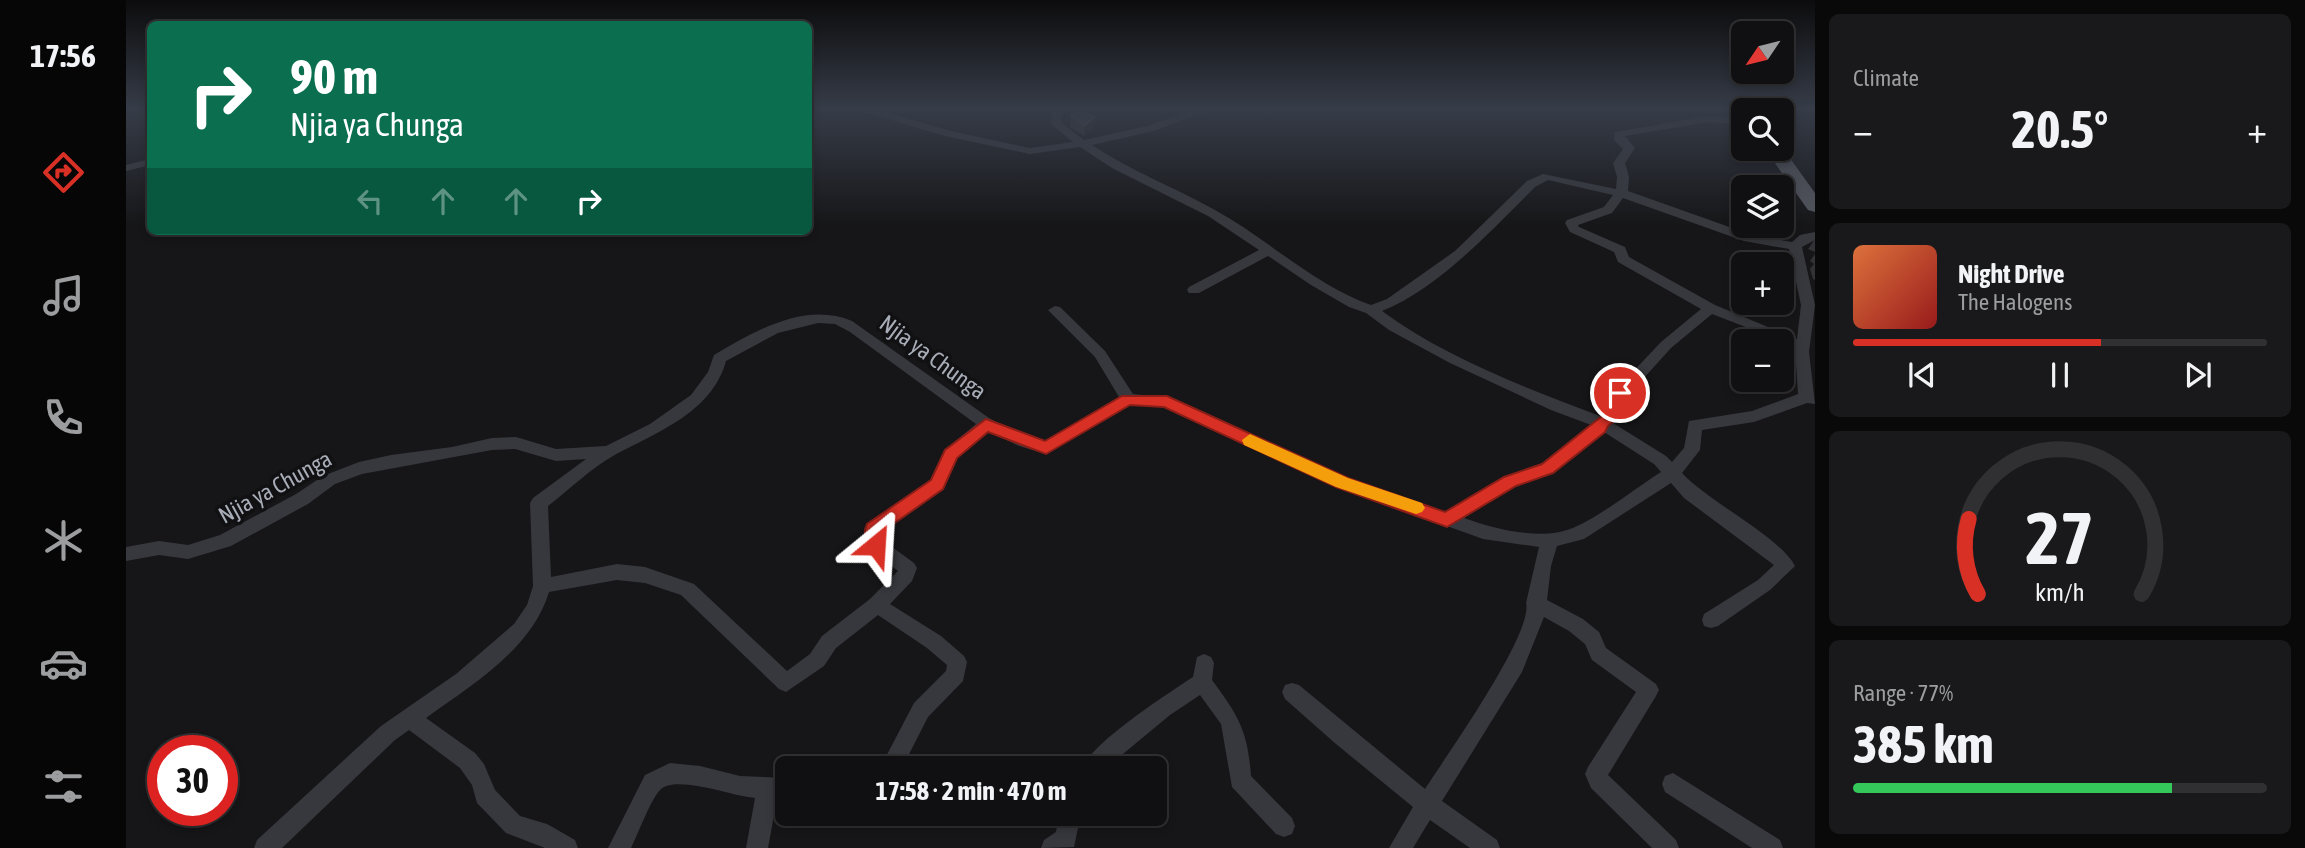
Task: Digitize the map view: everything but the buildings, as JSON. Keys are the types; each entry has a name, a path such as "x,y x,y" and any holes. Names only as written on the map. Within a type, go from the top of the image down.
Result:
{"main road":[{"path":"1794,157 1815,188"},
{"path":"1783,161 1815,206"}],"street":[{"path":"1014,148 1030,151 1060,148"},
{"path":"1090,148 1133,175 1212,213 1268,251 1344,298 1371,310 1394,327 1455,360 1556,406 1601,423 1660,460 1690,493 1774,554 1786,566 1764,585 1711,620"},
{"path":"1629,148 1619,163 1623,177 1620,194 1608,210 1571,223 1574,229 1620,250 1623,259 1710,308 1803,347"},
{"path":"126,168 147,163"},
{"path":"1371,310 1392,302 1460,254 1538,178 1547,176 1620,194 1749,238 1795,247"},
{"path":"1795,247 1805,238 1815,236"},
{"path":"1055,310 1100,354 1128,400 1167,402 1342,482 1483,532 1523,540 1550,540 1578,534 1671,474 1692,450 1695,425 1754,416 1811,398 1803,347 1808,305 1795,247"},
{"path":"1194,290 1268,251"},
{"path":"1447,520 1510,481 1548,468 1600,428 1601,423 1615,415 1615,400 1666,345 1710,308"},
{"name":"Njia ya Chunga","path":"126,554 159,548 188,552 225,541 302,499 329,480 380,463 452,453 492,444 516,443 556,455 608,452 656,429 696,399 715,373 719,358 763,332 807,321 835,319 869,337 986,424 1046,448 1128,400"},
{"path":"542,586 617,572 645,575 687,589 786,683 817,660 829,642 877,605 906,576 908,568 876,545 873,529 937,484 951,454 986,424"},
{"path":"265,848 388,733 463,680 521,630 536,608 542,586 539,503 586,465 608,452"},
{"path":"1399,848 1515,666 1536,612 1535,603 1542,566 1550,540"},
{"path":"1535,603 1576,625 1592,638 1599,654 1649,690 1596,774 1599,781 1658,845"},
{"path":"877,605 934,642 957,662 956,675 921,709 897,756"},
{"path":"1105,756 1203,672 1230,720 1240,780 1284,826"},
{"path":"1292,692 1427,804 1489,848"},
{"path":"409,719 467,761 485,784 485,794 514,825 538,832 567,848"},
{"path":"619,848 653,782 670,773 701,776 740,787 775,788"},
{"path":"1673,784 1772,848"},
{"path":"757,848 775,797"},
{"path":"1052,848 1066,839 1068,826"}],"slow traffic":[{"path":"1250,440 1342,482 1416,508"}],"route":[{"path":"876,545 873,529 937,484 951,454 986,424 1046,448 1128,400 1167,402 1342,482 1447,520 1510,481 1548,468 1600,428 1601,423 1615,415 1615,400 1620,393"}]}
